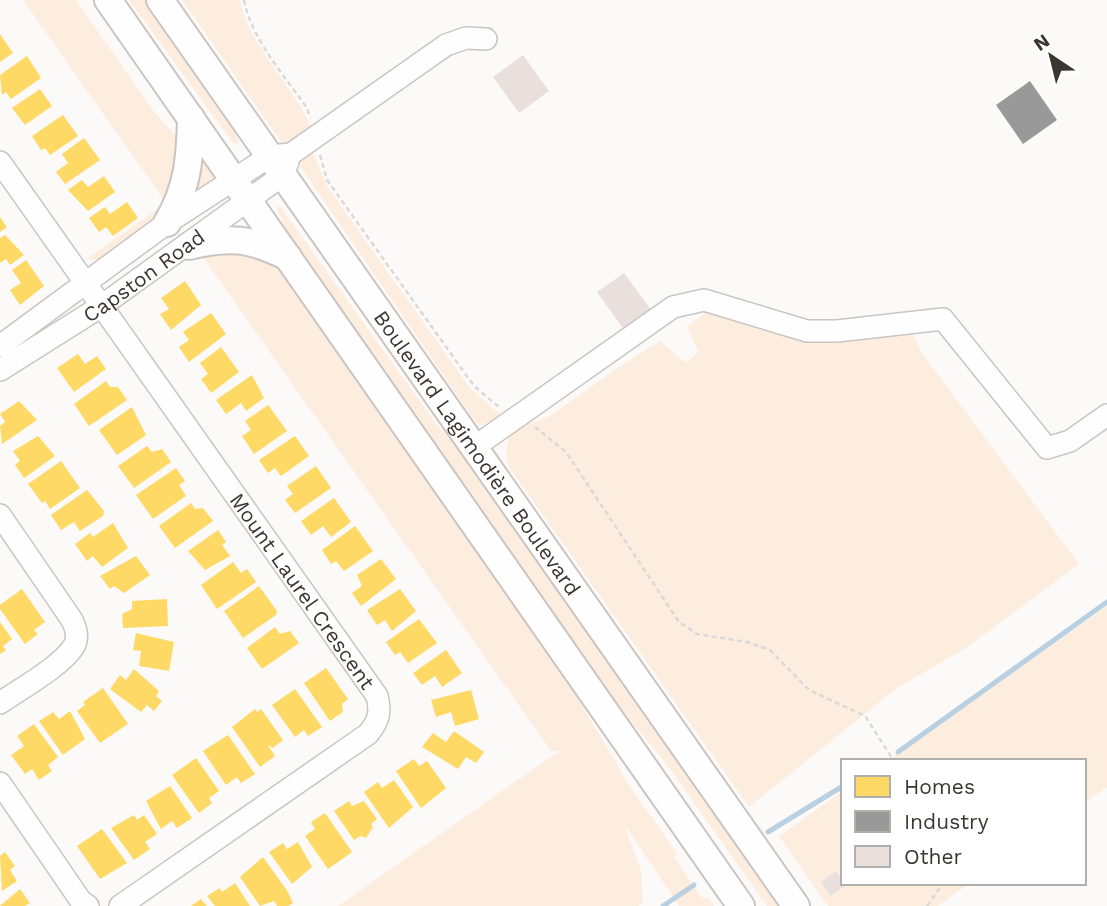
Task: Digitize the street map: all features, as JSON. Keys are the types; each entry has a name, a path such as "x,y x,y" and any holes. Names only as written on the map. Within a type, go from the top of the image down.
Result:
{"main road":[{"name":"Boulevard Lagimodière Boulevard","path":"108,0 741,906"},
{"name":"Boulevard Lagimodière Boulevard","path":"160,0 282,162 473,448 796,906"},
{"path":"167,223 185,188 190,168 191,118"},
{"path":"189,246 222,238 245,240 290,258"}],"street":[{"name":"Capston Road","path":"0,346 167,223 241,190 446,45 466,38 486,39"},
{"path":"0,163 100,307"},
{"name":"Capston Road","path":"0,370 100,307 189,246 241,190"},
{"path":"473,448 673,307 704,300 807,331 837,331 943,319 1047,448 1070,441 1107,415"},
{"name":"Mount Laurel Crescent","path":"100,307 377,696 380,707 378,722 368,734 120,906"},
{"path":"0,515 78,632 75,645 63,657 0,703"},
{"path":"0,783 81,901 88,906"}],"path":[{"path":"881,738 893,759"},
{"path":"927,906 937,896 942,885"}],"shaded area":[{"path":"23,0 76,0 155,113 176,136 181,150 170,201 152,223 99,260 85,260 166,203"},
{"path":"129,0 148,0 230,117 239,145 232,142"},
{"path":"182,0 240,0 253,35 294,96 311,128 284,146"},
{"path":"312,151 327,186 469,387 502,416 480,426 475,421 297,162"},
{"path":"202,157 219,178 189,197"},
{"path":"280,206 437,425 474,467 785,906 767,906 662,758 618,706 519,570 296,248 276,208"},
{"path":"237,247 274,263 569,684 631,788 677,853 674,857 703,899 708,897 714,906 679,906 624,824 641,870 643,902 638,906 338,906 559,751 551,751 202,256"},
{"path":"724,312 781,332 911,330 921,352 1079,564 966,648 897,688 749,807 509,467 506,453 508,440 516,428 548,417 660,341 686,363 698,352 687,326 704,314"},
{"path":"1107,606 1107,787 1086,802 1086,759 890,759"},
{"path":"841,792 841,885 967,885 938,906 828,906 779,836"}],"building: Homes":[{"path":"0,34 13,53 0,62"},
{"path":"27,56 41,78 11,99 6,92 2,95 0,75"},
{"path":"40,89 52,106 25,125 12,108"},
{"path":"63,115 78,136 50,155 45,148 41,150 32,136"},
{"path":"84,138 100,160 65,184 56,172 68,163 62,154"},
{"path":"104,176 115,192 88,211 68,190 82,180 88,187"},
{"path":"127,202 138,218 113,236 106,227 99,232 89,218 105,207 110,214"},
{"path":"0,217 7,227 0,232"},
{"path":"5,235 24,255 10,265 6,259 0,263 0,238"},
{"path":"26,260 44,286 20,305 10,290 21,283 12,270"},
{"path":"185,281 201,305 171,330 160,314 169,309 161,298"},
{"path":"211,313 226,334 189,362 179,347 189,340 183,332"},
{"path":"221,347 239,372 211,393 201,379 208,374 200,363"},
{"path":"78,354 85,364 97,356 106,369 74,392 57,368"},
{"path":"252,375 264,398 246,411 241,403 226,414 216,400"},
{"path":"106,381 110,387 118,387 127,400 89,426 74,404"},
{"path":"19,401 37,420 2,444 0,426 5,422 0,414"},
{"path":"268,405 287,431 254,454 242,436 251,430 245,421"},
{"path":"132,407 146,435 117,455 99,430"},
{"path":"38,436 55,456 24,478 15,465 20,461 13,451"},
{"path":"295,436 309,456 281,476 275,468 268,473 259,460"},
{"path":"147,446 152,452 162,449 171,462 134,488 118,466"},
{"path":"61,461 80,488 50,509 28,484"},
{"path":"316,466 331,488 295,513 285,500 293,494 287,486"},
{"path":"176,468 185,481 179,485 186,496 153,519 136,495"},
{"path":"87,490 104,511 103,516 80,531 74,522 61,530 51,515"},
{"path":"334,498 351,522 331,537 323,526 311,535 301,521"},
{"path":"191,503 195,509 203,508 213,521 175,548 159,526"},
{"path":"113,523 128,548 102,567 93,556 87,561 75,544 90,533 93,537"},
{"path":"355,526 373,551 344,571 336,561 331,564 322,550"},
{"path":"218,530 226,542 222,545 230,556 205,570 188,551"},
{"path":"136,556 150,575 124,593 114,586 110,589 100,576"},
{"path":"381,559 396,579 361,606 352,593 362,586 357,575"},
{"path":"233,562 241,573 247,569 256,582 217,609 201,585"},
{"path":"259,586 277,611 276,615 243,638 224,611"},
{"path":"22,589 45,622 34,630 38,634 25,644 0,609 0,605"},
{"path":"400,589 416,611 392,631 385,620 377,625 367,610"},
{"path":"167,599 168,626 123,628 122,614 132,609 132,601"},
{"path":"419,619 437,643 408,663 400,652 395,655 386,642"},
{"path":"0,622 12,639 3,646 6,650 0,654"},
{"path":"275,627 280,634 290,631 299,643 262,669 247,648"},
{"path":"136,633 174,642 169,671 139,666 141,651 133,650"},
{"path":"446,650 462,673 442,687 435,676 422,685 413,673"},
{"path":"326,668 348,699 342,704 343,712 330,721 304,683"},
{"path":"134,669 159,691 156,696 162,701 154,711 147,705 141,712 110,689 120,675 126,680"},
{"path":"103,688 128,724 100,743 77,711 85,705 83,702"},
{"path":"295,689 322,727 308,736 304,730 295,737 272,705"},
{"path":"471,690 479,719 455,726 451,712 436,717 431,700"},
{"path":"255,709 257,712 261,709 283,740 273,748 268,745 275,756 260,767 232,727"},
{"path":"70,711 85,739 63,755 39,721 53,712 59,719"},
{"path":"34,724 58,757 48,765 52,771 39,780 32,769 25,774 11,755 24,746 17,736"},
{"path":"454,731 484,752 476,763 466,757 458,769 422,747 433,733 446,742"},
{"path":"228,735 255,774 241,783 237,777 226,785 203,751"},
{"path":"196,758 219,791 209,798 212,803 199,813 172,775"},
{"path":"414,759 419,766 427,761 446,788 421,808 396,771"},
{"path":"394,780 413,807 389,828 364,792 378,782 382,788"},
{"path":"170,786 192,818 177,828 172,821 161,829 146,801"},
{"path":"349,801 352,806 364,801 377,819 371,824 373,827 366,838 361,836 354,840 334,811"},
{"path":"325,813 352,852 328,869 305,836 315,829 311,822"},
{"path":"134,815 137,820 144,815 157,834 145,842 150,849 134,860 111,828"},
{"path":"102,829 127,863 100,879 77,846"},
{"path":"298,842 312,867 292,884 269,852 283,843 287,849"},
{"path":"5,852 15,866 10,870 17,881 2,891 0,856"},
{"path":"263,857 288,892 293,903 288,906 277,906 274,901 260,906 240,877"},
{"path":"235,883 250,906 215,906 207,896 220,888 222,892"},
{"path":"20,889 30,903 25,906 0,906"},
{"path":"201,899 207,906 191,906"}],"building: Industry":[{"path":"1030,81 1057,120 1023,144 996,105"}],"building: Other":[{"path":"523,55 549,91 519,113 493,77"},
{"path":"624,273 652,311 625,331 597,292"},
{"path":"836,871 841,878 841,885 846,885 831,896 821,882"}],"waterway":[{"path":"898,752 1107,602"},
{"path":"768,832 841,787"},
{"path":"663,906 694,885"}]}
